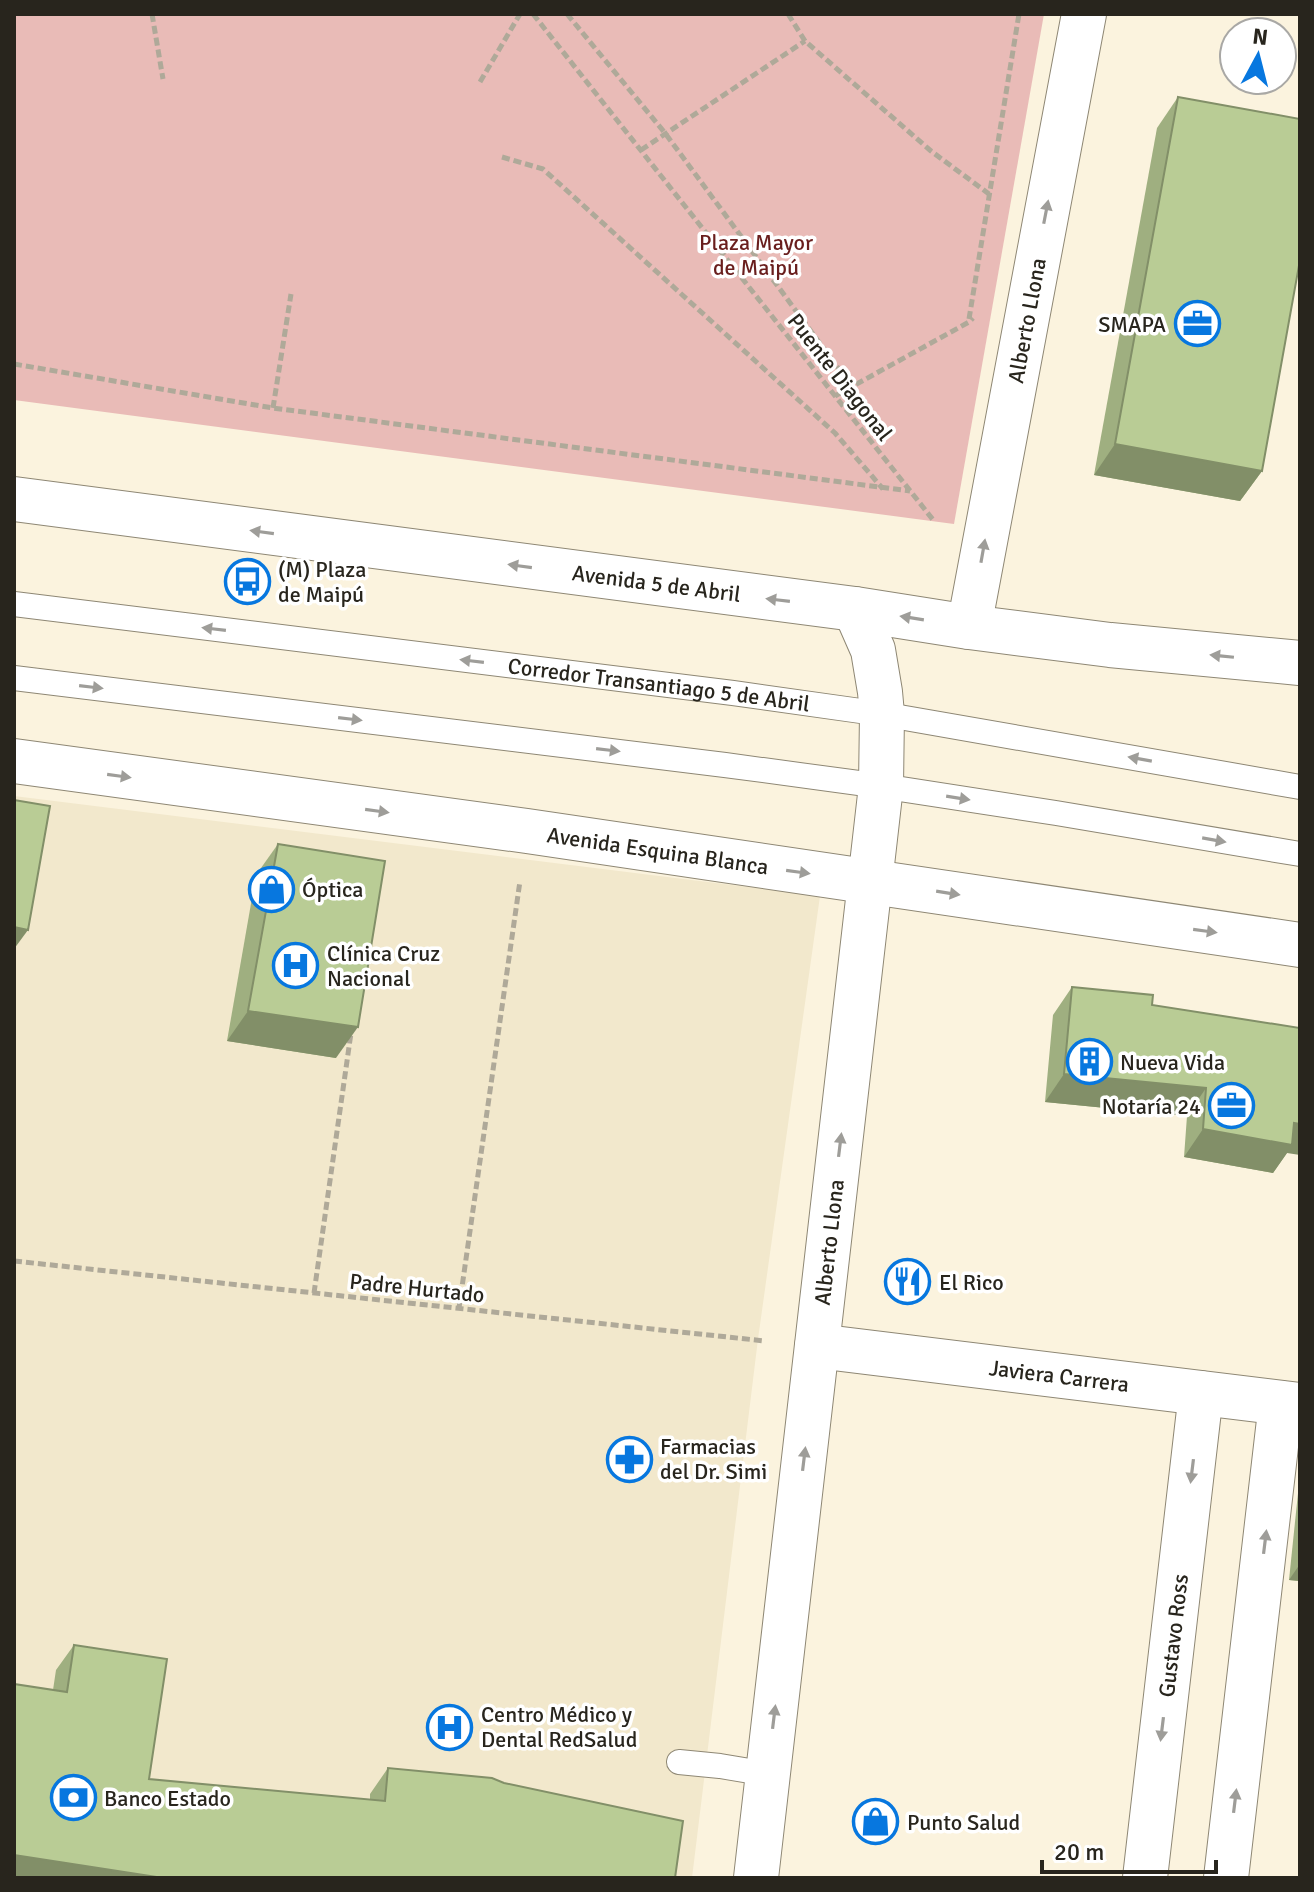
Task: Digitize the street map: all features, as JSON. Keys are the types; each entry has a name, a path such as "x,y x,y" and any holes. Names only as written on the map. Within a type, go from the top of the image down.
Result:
{"main road":[{"name":"Alberto Llona","path":"969,627 1084,14"},
{"name":"Avenida 5 de Abril","path":"14,499 1110,645 1300,663"},
{"name":"Alberto Llona","path":"756,1878 881,786 882,714 873,650 855,609"},
{"name":"Avenida Esquina Blanca","path":"14,761 527,831 1300,945"},
{"name":"Javiera Carrera","path":"817,1346 1290,1404"},
{"name":"Gustavo Ross","path":"1145,1878 1201,1393"},
{"path":"1226,1878 1290,1404"}],"lane":[{"name":"Corredor Transantiago 5 de Abril","path":"14,604 882,714 1300,787"},
{"path":"14,678 701,761 881,786 1300,854"},
{"path":"679,1762 768,1774"}],"path":[{"path":"152,14 163,79"},
{"path":"480,82 520,14"},
{"name":"Puente Diagonal","path":"533,14 934,521 937,507"},
{"path":"567,14 665,133 852,387"},
{"path":"788,14 805,41 931,151 989,195"},
{"path":"966,337 1019,14"},
{"path":"641,150 805,41"},
{"path":"502,157 543,169 835,433 883,489"},
{"path":"273,408 291,294"},
{"path":"835,396 969,322 977,313"},
{"path":"14,364 273,408 910,491"},
{"path":"459,1308 527,831"},
{"path":"314,1293 351,1029"},
{"name":"Padre Hurtado","path":"14,1261 817,1346"}],"shaded area":[{"path":"14,796 820,896 758,1339 692,1878 14,1878"}],"green space":[{"name":"Plaza Mayor de Maipú","path":"14,14 1044,14 954,524 14,400"}],"building":[{"name":"SMAPA","path":"1178,97 1300,119 1300,260 1262,471 1115,444"},
{"path":"14,800 50,806 28,930 14,927"},
{"name":"Clínica Cruz Nacional","path":"278,844 385,861 358,1027 248,1011"},
{"path":"1072,987 1153,995 1152,1005 1300,1028 1300,1124 1294,1123 1292,1145 1203,1129 1206,1088 1064,1074"},
{"path":"74,1645 167,1659 149,1779 385,1801 388,1768 492,1778 683,1821 675,1878 163,1878 14,1855 14,1684 67,1692"}],"place":[{"name":"SMAPA","path":"1197,324"},
{"name":"(M) Plaza de Maipú","path":"247,582"},
{"name":"Óptica","path":"271,889"},
{"name":"Clínica Cruz Nacional","path":"296,966"},
{"name":"Nueva Vida","path":"1089,1062"},
{"name":"Notaría 24","path":"1232,1106"},
{"name":"El Rico","path":"908,1282"},
{"name":"Farmacias del Dr. Simi","path":"629,1459"},
{"name":"Centro Médico y Dental RedSalud","path":"450,1727"},
{"name":"Banco Estado","path":"73,1798"},
{"name":"Punto Salud","path":"876,1822"}]}
